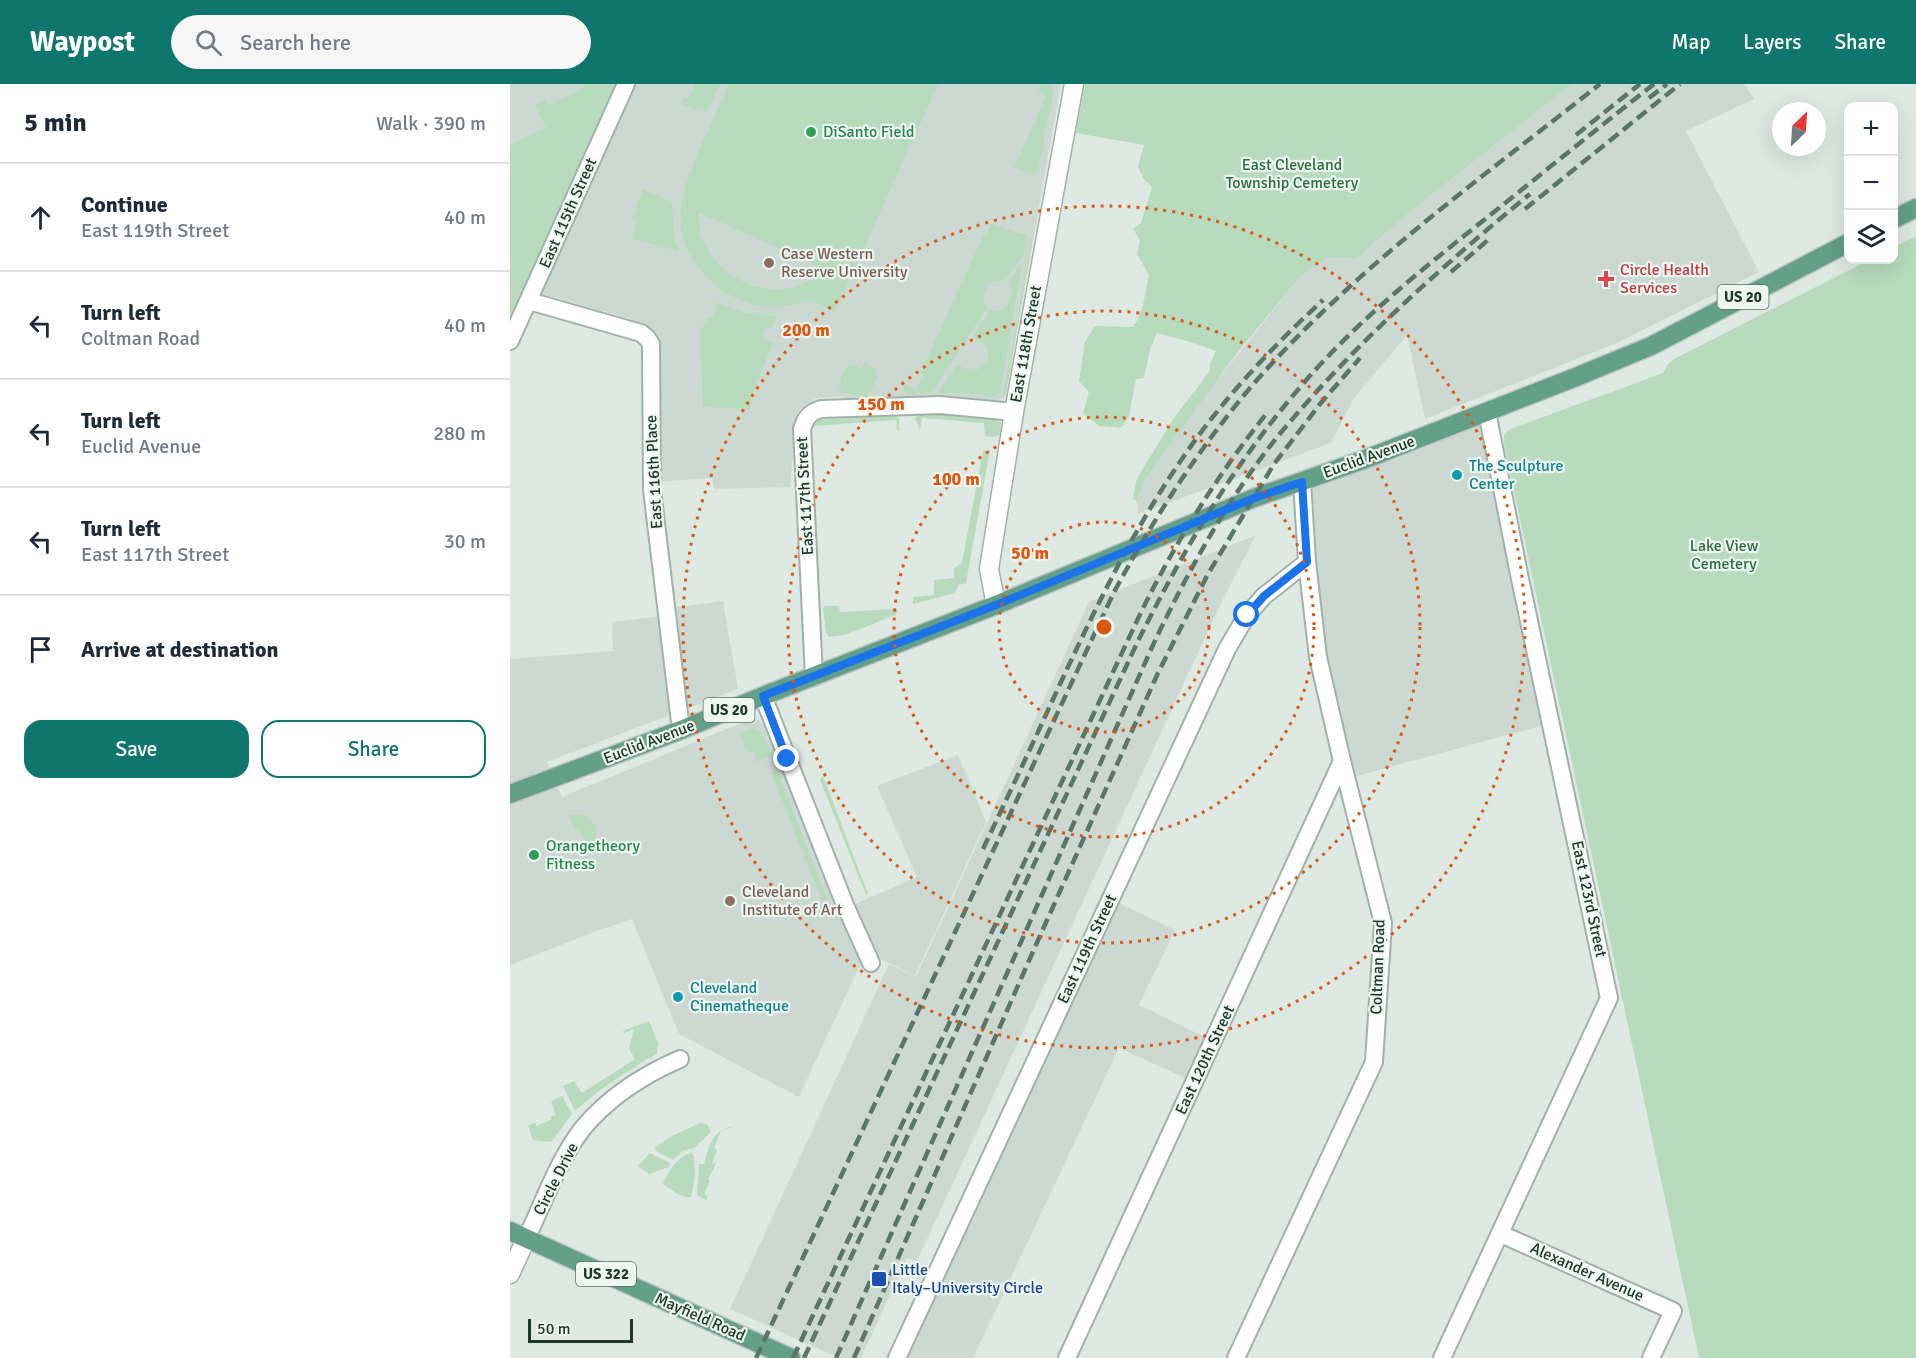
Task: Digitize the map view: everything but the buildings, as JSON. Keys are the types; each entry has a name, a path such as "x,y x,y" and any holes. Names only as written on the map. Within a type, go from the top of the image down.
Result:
{"main road":[{"path":"1898,217 1916,208"},
{"name":"Euclid Avenue","path":"510,794 681,730 996,605 1247,501 1487,412 1651,346 1844,245"},
{"name":"Mayfield Road","path":"518,1235 791,1358"}],"street":[{"name":"East 115th Street","path":"510,341 626,84"},
{"name":"East 118th Street","path":"996,605 989,569 1014,412 1074,84"},
{"name":"East 116th Place","path":"529,301 641,333 651,344 652,490 681,730"},
{"name":"East 117th Street","path":"814,677 802,429 805,419 812,412 821,409 940,405 1014,412"},
{"name":"East 123rd Street","path":"1442,1358 1610,998 1519,574 1487,412"},
{"name":"Coltman Road","path":"1236,1358 1374,1062 1383,923 1318,657 1307,562 1302,482"},
{"name":"East 119th Street","path":"897,1358 1227,649 1247,615 1264,596 1307,562"},
{"path":"763,696 845,905 872,963"},
{"name":"East 120th Street","path":"1067,1358 1342,761"},
{"name":"Circle Drive","path":"510,1274 518,1235 583,1129 617,1096 652,1072 680,1059"},
{"name":"Alexander Avenue","path":"1501,1234 1673,1311 1651,1358"}],"shaded area":[{"name":"Case Western Reserve University","path":"510,84 1061,84 1005,397 995,401 961,397 859,400 838,397 817,398 799,410 796,416 790,487 714,489 712,478 659,482 646,330 630,319 525,289 510,321"},
{"path":"1572,84 1744,84 1754,99 1686,131 1759,272 1617,343 1425,419 1407,335 1354,398 1331,443 1138,514 1137,502 1143,480 1183,423 1300,277 1325,258 1357,258 1411,211"},
{"path":"1487,412 1551,723 1346,779 1318,657 1302,482"},
{"path":"1256,535 1220,605 917,1261 907,1258 861,1358 839,1358 730,1309 889,964 916,977 1089,602"},
{"name":"Cleveland Institute of Art","path":"723,601 738,689 547,762 562,797 751,719 756,719 764,725 839,911 917,877 877,786 958,755 986,822 915,976 879,958 859,967 799,1097 679,1034 632,919 510,965 510,659 613,651 612,622 674,615 673,608"},
{"path":"1110,899 1175,930 1139,1005 1213,1041 1194,1082 1119,1048 973,1358 897,1358"}],"green space":[{"path":"583,84 617,84 510,321 510,145 546,128 535,104 545,100 549,105 584,88"},
{"path":"695,84 720,84 707,112 681,104 684,97 688,99"},
{"name":"DiSanto Field","path":"729,84 938,84 835,312 810,301 777,307 744,302 712,282 691,256 684,240 681,224 684,192 688,176","holes":["699,213 825,269 811,280 788,288 769,289 751,285 734,276 719,264 708,250 701,232"]},
{"path":"1040,84 1052,84 1053,93 1037,175 1014,167 1046,97 1039,93"},
{"name":"East Cleveland Township Cemetery","path":"1085,84 1572,84 1411,211 1357,258 1325,258 1300,277 1237,353 1144,480 1137,502 1133,498 1137,478 1174,418 1210,371 1210,364 1216,351 1157,333 1150,349 1144,378 1136,379 1129,416 1121,428 1099,426 1083,413 1089,392 1079,381 1085,342 1095,326 1133,327 1142,309 1149,275 1137,254 1140,240 1133,229 1141,223 1152,187 1144,179 1138,167 1144,145 1076,133"},
{"path":"643,189 672,202 674,238 679,251 632,239 637,221 632,220"},
{"path":"992,223 1027,235 1023,257 1005,280 993,281 987,286 983,297 987,308 934,389 928,393 907,395 903,388 904,382 917,389 924,374 921,372 984,234"},
{"path":"1032,236 1006,393 1002,400"},
{"name":"Lake View Cemetery","path":"1916,236 1916,1358 1699,1358 1504,444 1504,435 1510,429 1663,373 1674,359 1861,264 1898,264 1898,245"},
{"path":"1022,263 1000,393 992,397 971,393 938,393 957,364 976,370 986,361 988,355 986,348 982,341 973,337 990,310 1001,311 1008,305 1013,291 1008,283"},
{"path":"713,301 743,312 777,317 772,328 767,328 763,338 773,343 751,398 750,409 703,407 701,330 715,311 716,306"},
{"path":"864,363 879,371 869,396 839,392 845,370 851,364 862,369"},
{"path":"920,414 987,417 1001,422 999,435 985,436 984,423 922,418 920,430 915,418"},
{"path":"895,415 899,418 899,431 896,420 814,426 819,420"},
{"path":"990,450 966,583 959,585 955,593 913,604 913,597 934,595 934,580 954,578 954,568 962,563 983,451"},
{"path":"839,606 840,612 897,609 898,611 895,615 845,635 829,637 826,632 823,608"},
{"path":"754,728 763,735 771,755 757,762 754,752 747,752 740,733"},
{"path":"777,770 827,898 822,901 771,772"},
{"path":"823,776 868,894 866,895 820,780"},
{"path":"580,814 590,819 595,827 595,836 590,846 568,817"},
{"path":"649,1021 658,1043 657,1053 591,1097 575,1111 563,1086 574,1081 582,1093 635,1059 629,1049 634,1029 624,1033 623,1031"},
{"path":"562,1096 572,1114 552,1141 533,1140 528,1125 535,1123 536,1126 551,1120 550,1117 556,1115 551,1101"},
{"path":"702,1122 707,1124 711,1132 694,1148 682,1151 673,1160 656,1151 655,1148 668,1138"},
{"path":"736,1126 721,1131 714,1148 717,1150 712,1163 716,1164 708,1179 710,1181 704,1194 708,1196 706,1200 697,1195 699,1164 704,1164 710,1144 717,1134 722,1130"},
{"path":"650,1153 670,1163 669,1167 649,1174 638,1166"},
{"path":"691,1153 694,1156 695,1176 691,1197 687,1197 663,1184 678,1161"}],"railway":[{"path":"756,1358 1114,592 1177,487 1212,436 1250,388 1330,305 1418,228 1600,84"},
{"path":"1576,135 1640,84"},
{"path":"804,1358 1138,641 1192,540 1232,476 1302,385 1366,319 1436,259 1654,84"},
{"path":"1649,98 1667,84"},
{"path":"1525,209 1680,84"},
{"path":"836,1358 1153,645 1211,534 1245,480 1283,430 1340,367 1432,278 1530,194"},
{"path":"1451,272 1488,240"},
{"path":"983,849 1102,596 1166,483 1199,435 1232,394 1285,336 1323,300"},
{"path":"854,1358 1158,673 1208,574 1274,464 1320,404 1360,358"},
{"path":"793,1358 1142,610 1199,508 1267,413"}],"place":[{"name":"DiSanto Field","path":"811,132"},
{"name":"Case Western Reserve University","path":"769,263"},
{"name":"Circle Health Services","path":"1606,279"},
{"name":"The Sculpture Center","path":"1457,475"},
{"name":"Orangetheory Fitness","path":"534,855"},
{"name":"Cleveland Institute of Art","path":"730,901"},
{"name":"Cleveland Cinematheque","path":"678,997"},
{"name":"Little Italy–University Circle","path":"879,1279"}],"route":[{"path":"787,759 763,696 996,605 1254,498 1302,482 1307,562 1264,596 1247,615"}]}
